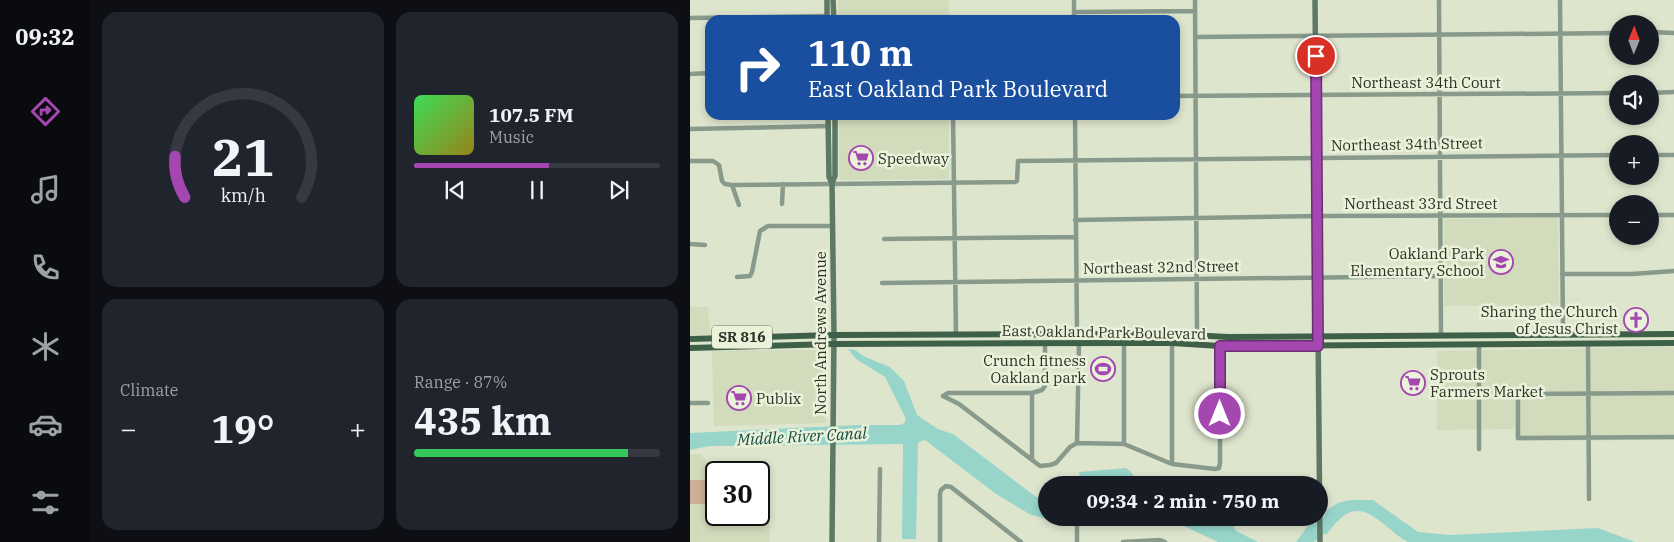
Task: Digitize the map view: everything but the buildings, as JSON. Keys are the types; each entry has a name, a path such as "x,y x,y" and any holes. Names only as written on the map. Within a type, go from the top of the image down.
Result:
{"main road":[{"path":"983,344 986,338 992,334"},
{"path":"1064,343 1073,339 1076,334"},
{"name":"East Oakland Park Boulevard","path":"834,335 1134,334 1220,337 1318,337 1674,334"},
{"path":"1124,343 1128,337 1134,334"},
{"path":"1518,344 1527,340 1557,340 1563,334"},
{"path":"1588,344 1592,339 1635,338 1642,334"},
{"name":"SR 816","path":"690,339 834,335"},
{"path":"941,344 952,340 956,335"},
{"path":"1181,343 1194,339 1197,335"},
{"path":"1455,345 1462,340 1463,335"},
{"path":"1479,345 1484,335"},
{"path":"690,347 715,344 718,338"},
{"name":"East Oakland Park Boulevard","path":"834,344 1181,343 1220,346 1318,346 1674,343"},
{"name":"SR 816","path":"690,347 834,344"}],"street":[{"path":"827,0 827,15"},
{"path":"833,0 834,15"},
{"path":"1074,0 1074,12 1195,11"},
{"path":"1195,0 1197,335"},
{"path":"1315,0 1320,476"},
{"path":"1438,0 1441,336"},
{"path":"1560,0 1563,334"},
{"path":"690,18 705,18"},
{"path":"1659,32 1674,33"},
{"path":"1195,37 1609,33"},
{"path":"690,74 705,73"},
{"path":"1659,93 1674,92"},
{"name":"Northeast 34th Court","path":"1180,96 1609,93"},
{"name":"North Andrews Avenue","path":"828,120 829,177 832,183"},
{"name":"North Andrews Avenue","path":"832,542 834,335 832,183 835,176 835,120"},
{"path":"953,120 956,335"},
{"path":"1075,120 1076,334"},
{"path":"690,129 828,126"},
{"path":"1659,155 1674,154"},
{"name":"Northeast 34th Street","path":"953,182 1015,182 1018,177 1018,161 1609,155"},
{"path":"690,161 713,161 719,165 722,181 732,186 953,182"},
{"path":"782,204 783,184"},
{"path":"732,186 739,205"},
{"name":"Northeast 33rd Street","path":"1076,220 1317,216 1609,215"},
{"path":"1659,215 1674,215"},
{"path":"736,277 750,276 760,231 763,228 768,226 832,226"},
{"path":"884,239 1076,237"},
{"path":"690,244 705,245"},
{"path":"1562,274 1632,274 1674,271"},
{"name":"Northeast 32nd Street","path":"882,283 1441,276"},
{"path":"1045,343 1045,386 1042,390 1032,393 948,393 943,396 960,404 1040,466 1056,463 1070,447 1077,443 1124,444 1172,464 1212,469 1219,468 1220,346"},
{"path":"1077,443 1079,343"},
{"path":"1124,343 1124,444"},
{"path":"1172,343 1172,464"},
{"path":"1588,344 1589,499"},
{"path":"1479,345 1479,449"},
{"path":"1032,393 1032,460"},
{"path":"1674,393 1518,394 1518,438 1674,437"},
{"path":"690,403 708,403"},
{"path":"879,542 880,469"},
{"path":"940,542 940,494 941,490 946,486 951,487 1021,542"},
{"path":"1320,526 1320,542"},
{"path":"1077,527 1077,542"},
{"path":"1123,542 1160,540 1165,542"}],"shaded area":[{"path":"838,0 949,0 949,15 838,15"},
{"path":"839,120 949,120 949,179 839,180"},
{"name":"Oakland Park Elementary School","path":"1558,218 1559,305 1444,306 1444,219"},
{"path":"690,307 708,307 710,335 690,335"},
{"path":"1674,347 1674,440 1515,441 1515,429 1437,430 1437,351"},
{"path":"827,350 826,423 714,426 712,351"},
{"path":"690,454 701,454 706,461 705,526 769,526 770,542 690,542"},
{"path":"690,480 705,480 705,504 690,504"}],"water":[{"name":"Middle River Canal","path":"848,349 855,350 865,357 890,367 904,381 917,415 938,429 953,434 1038,497 1038,517 1031,515 996,494 925,440 918,444 916,539 902,539 903,444 710,446 690,450 690,433 858,425 900,425 904,423 906,419 885,377 856,359"},
{"path":"1126,468 1134,476 1080,476 1079,472"},
{"path":"1350,500 1373,500 1418,532 1450,535 1598,528 1635,542 1408,542 1376,518 1358,511 1349,513 1340,519 1327,534 1324,534 1314,542 1296,542 1308,526 1328,526 1328,509 1338,503"},
{"path":"1184,526 1234,526 1238,532 1258,542 1218,542"}],"place":[{"name":"Speedway","path":"861,158"},
{"name":"Oakland Park Elementary School","path":"1501,262"},
{"name":"Sharing the Church of Jesus Christ","path":"1636,320"},
{"name":"Crunch fitness Oakland park","path":"1103,369"},
{"name":"Sprouts Farmers Market","path":"1413,383"},
{"name":"Publix","path":"739,398"}],"route":[{"path":"1220,414 1220,346 1318,346 1316,56"}]}
